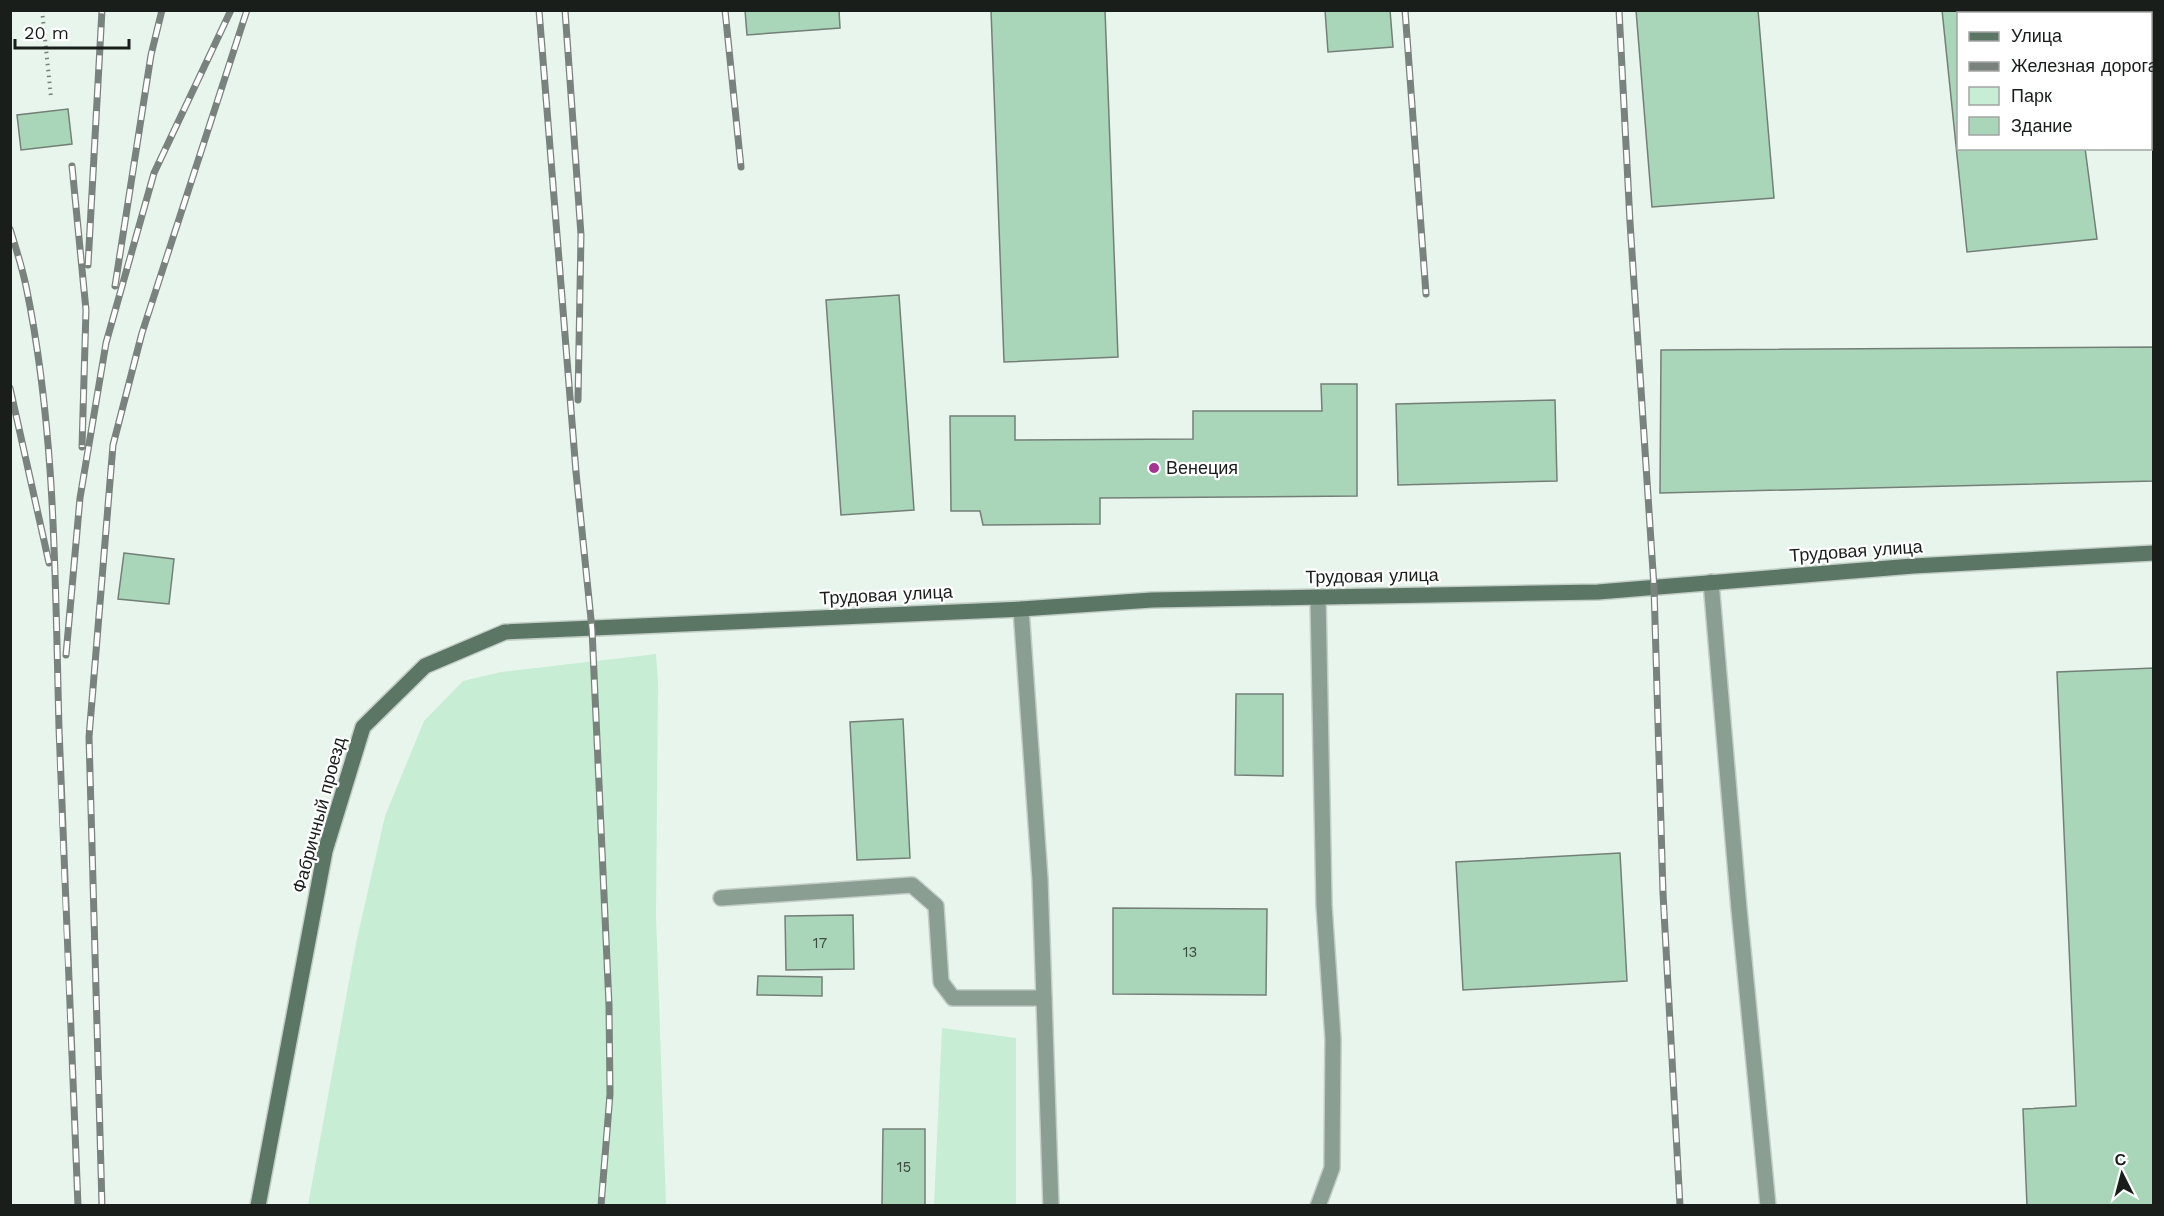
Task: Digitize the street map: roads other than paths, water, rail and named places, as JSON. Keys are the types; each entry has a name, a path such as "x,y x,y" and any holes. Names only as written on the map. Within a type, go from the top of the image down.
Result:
{"main road":[{"name":"Трудовая улица","path":"592,629 1021,609 1152,600 1598,592 1913,566 2154,553"},
{"name":"Фабричный проезд","path":"258,1206 326,851 363,727 426,666 495,636 505,632 592,629"}],"street":[{"path":"1711,582 1739,909 1768,1206"},
{"path":"1318,597 1324,905 1334,1040 1332,1168 1318,1206"},
{"path":"1021,609 1040,879 1051,1206"},
{"path":"721,898 912,885 936,906 941,982 953,998 1044,998"}],"railway":[{"path":"88,265 102,10"},
{"path":"115,286 151,55 162,10"},
{"path":"66,655 80,498 106,343 154,173 231,10"},
{"path":"102,1206 89,737 113,445 142,333 247,10"},
{"path":"539,10 576,472 592,629 609,1005 610,1094 601,1206"},
{"path":"565,10 581,235 578,400"},
{"path":"725,10 741,167"},
{"path":"1405,10 1426,294"},
{"path":"1619,10 1630,222 1654,587 1663,893 1680,1206"},
{"path":"72,166 86,310 82,447"},
{"path":"10,229 24,279 36,341 49,451 78,1206"},
{"path":"10,388 49,563"}],"place":[{"name":"Венеция","path":"1154,468"}]}
